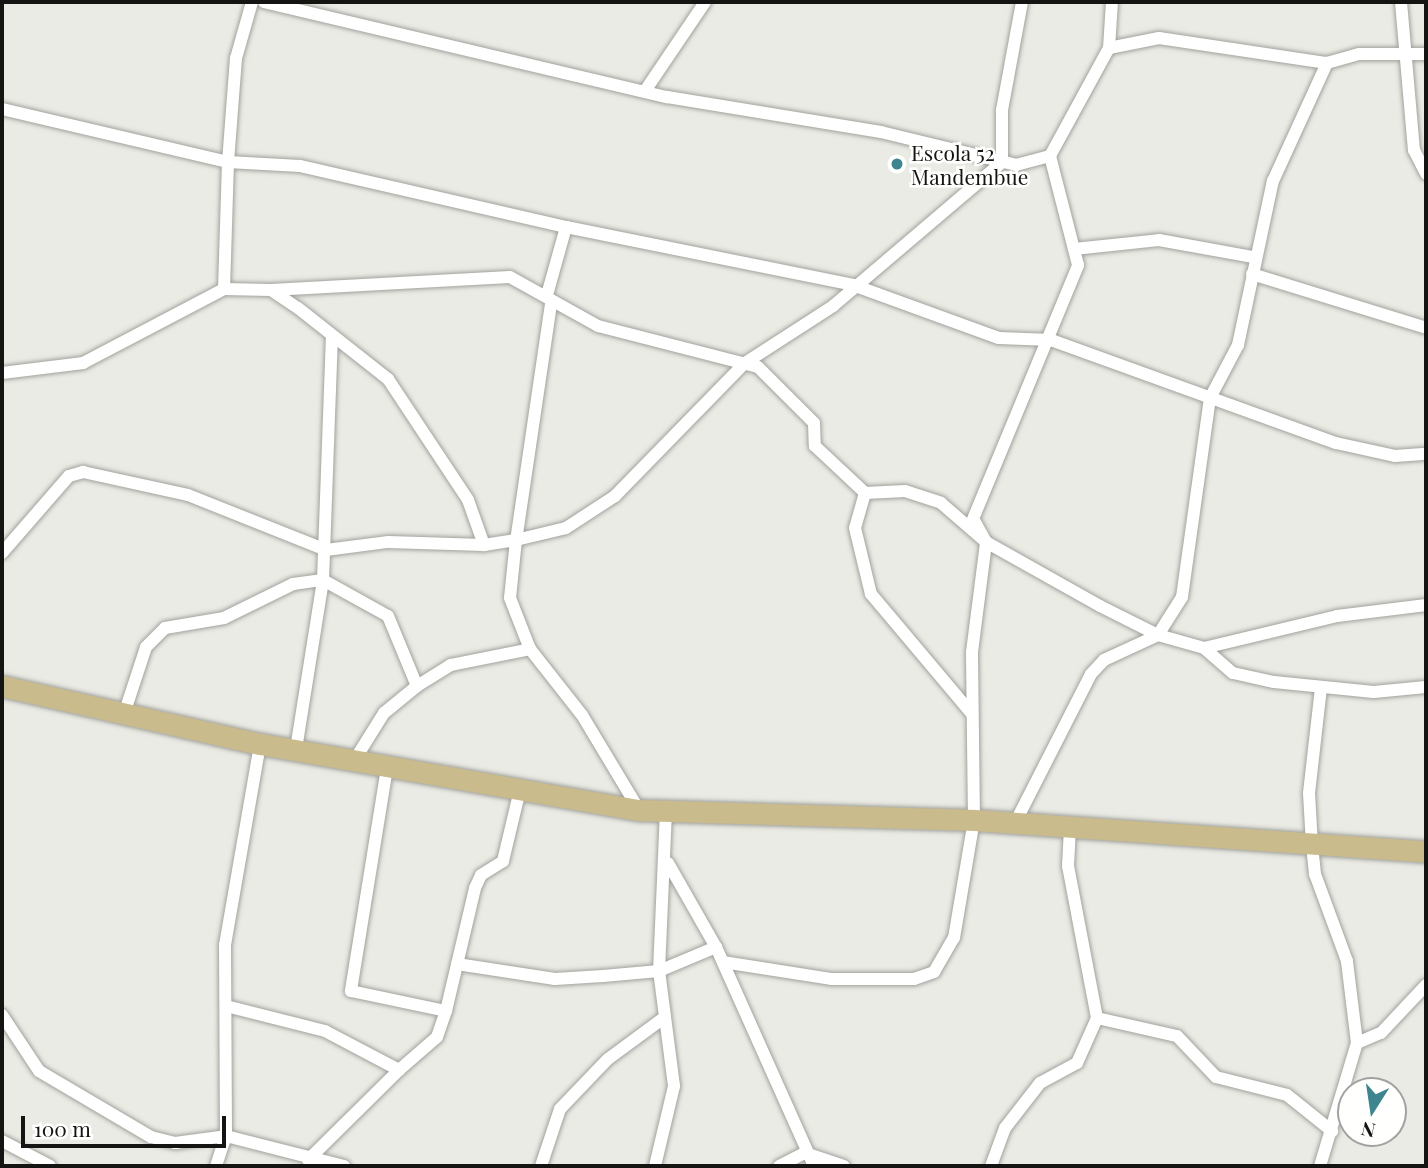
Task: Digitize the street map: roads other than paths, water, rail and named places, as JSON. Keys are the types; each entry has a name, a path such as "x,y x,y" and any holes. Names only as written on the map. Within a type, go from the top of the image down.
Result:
{"main road":[{"path":"2,686 125,711 260,744 519,794 639,810 974,820 1070,831 1426,852"}],"street":[{"path":"224,289 228,162 236,58 252,2"},
{"path":"264,2 645,91 881,132 1002,162 1037,164 1050,156 1110,48 1112,2"},
{"path":"645,91 705,2"},
{"path":"1002,162 1002,110 1022,2"},
{"path":"1401,2 1410,55 1414,150 1426,174"},
{"path":"1110,48 1159,38 1327,63 1359,54 1426,54"},
{"path":"1014,825 1091,674 1104,660 1158,635 1182,597 1210,398 1238,345 1253,257 1273,181 1327,63"},
{"path":"2,109 228,162 300,166 566,227 853,285 999,338 1051,340 1336,443 1395,456 1426,454"},
{"path":"723,962 831,978 914,979 934,972 963,910 974,820 972,714 986,542 973,519 1051,340 1078,265 1050,156"},
{"path":"2,553 69,475 83,472 188,495 326,550 388,542 484,545 566,528 615,496 745,363 833,306 853,285 1002,162"},
{"path":"566,227 549,299 510,598 530,649 582,715 639,810"},
{"path":"1074,248 1159,240 1253,257"},
{"path":"2,373 83,363 224,289 271,290 475,274 510,277 598,326 758,367 814,423 815,446 865,493 905,491 941,503 986,542 1158,635 1205,648 1233,673 1321,688 1374,692 1426,687"},
{"path":"1252,274 1426,328"},
{"path":"271,290 388,379 468,500 484,545"},
{"path":"296,749 326,550 332,338"},
{"path":"865,493 855,527 871,594 972,714"},
{"path":"125,711 146,647 165,628 224,618 293,584 323,580 388,616 417,686"},
{"path":"1205,648 1337,617 1426,605"},
{"path":"354,761 384,713 417,686 451,665 530,649"},
{"path":"1321,688 1309,793 1312,845 1315,874 1347,961 1357,1043 1321,1166 1333,1166"},
{"path":"216,1166 226,1136 230,1006 225,945 260,744"},
{"path":"387,768 351,991 446,1011"},
{"path":"308,1160 399,1070 438,1037 475,888 481,875 503,861 519,794"},
{"path":"655,1166 674,1086 659,971 668,863 666,811"},
{"path":"991,1166 1005,1128 1040,1083 1077,1063 1097,1018 1068,866 1070,831"},
{"path":"668,863 716,947 805,1153 814,1166"},
{"path":"457,964 555,979 659,971 716,947"},
{"path":"1357,1043 1381,1033 1426,985"},
{"path":"230,1006 325,1031 399,1070"},
{"path":"2,1015 39,1071 120,1122 175,1143 226,1136 308,1160 344,1166"},
{"path":"541,1166 559,1109 608,1059 665,1017"},
{"path":"1097,1018 1177,1036 1216,1077 1287,1096 1332,1131"},
{"path":"2,1141 50,1166"},
{"path":"779,1166 805,1153 844,1166"}],"place":[{"name":"Escola 52 Mandembue","path":"897,164"}]}
